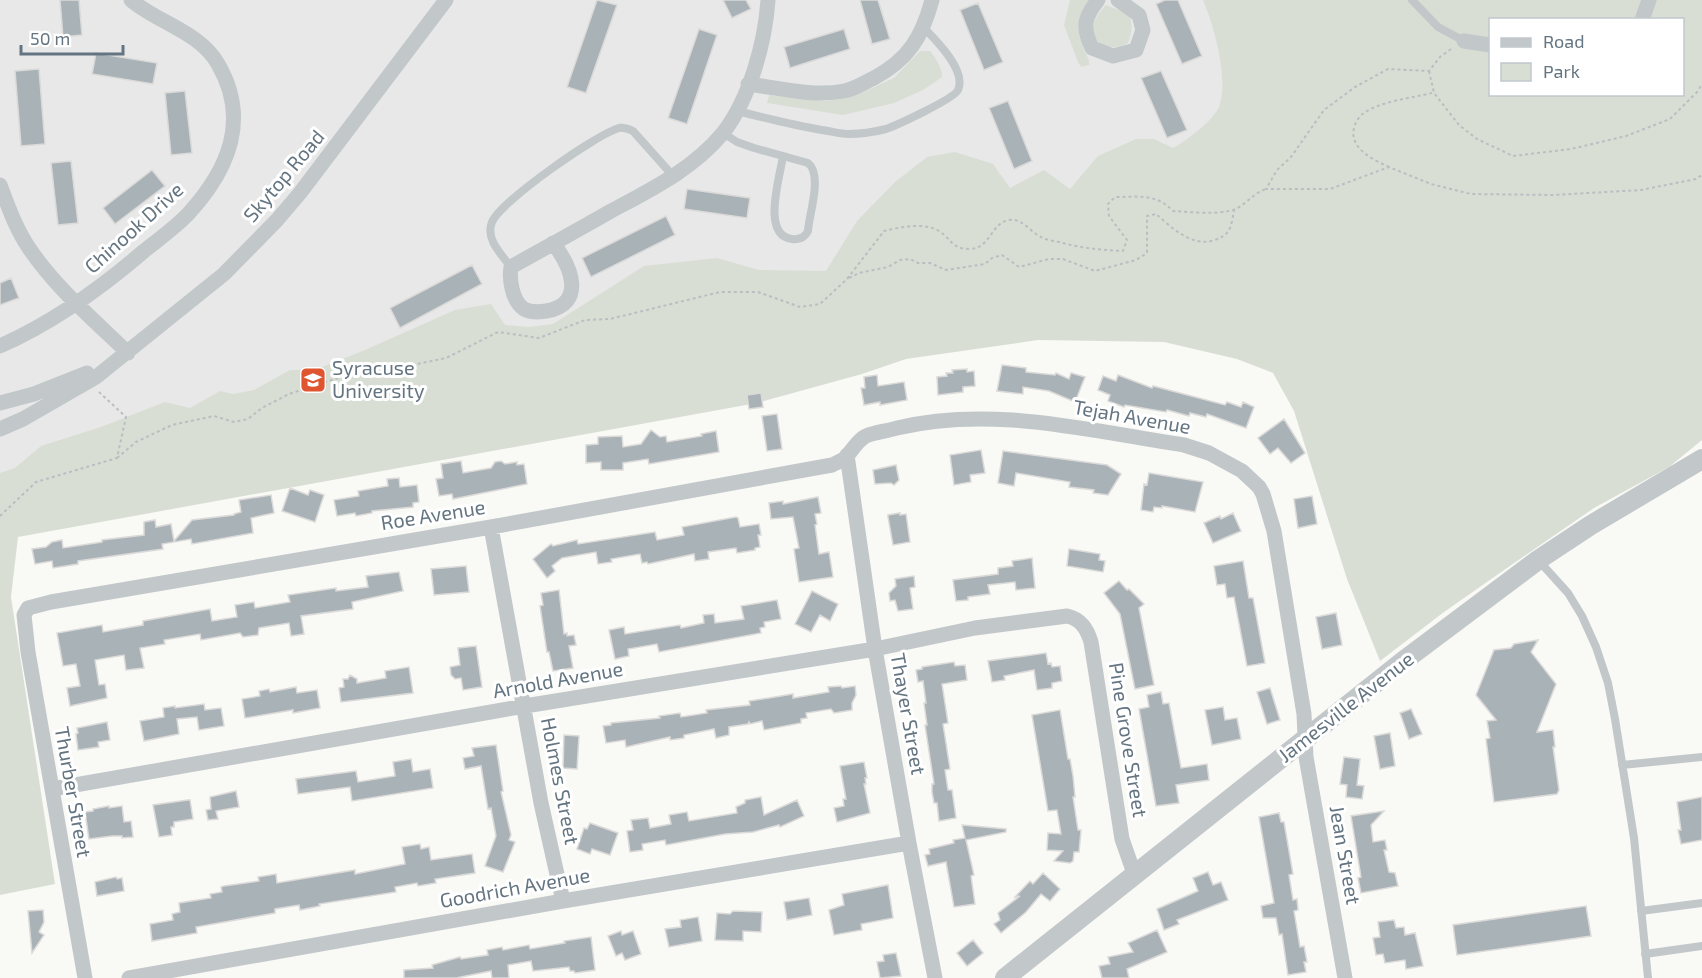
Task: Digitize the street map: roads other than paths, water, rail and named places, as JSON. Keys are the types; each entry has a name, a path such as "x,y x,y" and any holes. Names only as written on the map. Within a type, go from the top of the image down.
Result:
{"street":[{"name":"Chinook Drive","path":"0,346 21,337 78,304 119,273 188,214 216,179 231,145 234,124 233,102 218,62 194,39 142,10 131,0"},
{"name":"Skytop Road","path":"0,429 88,382 128,353 224,274 277,220 330,156 446,0"},
{"path":"553,243 564,257 572,279 570,297 558,309 537,312 525,310 519,304 511,286 511,267 553,243 674,177 697,159 723,133 737,111 760,51 767,21 768,0"},
{"path":"748,84 815,92 846,91 889,70 910,50 924,28 932,0"},
{"path":"1098,0 1084,24 1086,35 1092,48 1113,56 1136,50 1143,30 1140,15 1118,0"},
{"path":"1643,18 1649,0"},
{"path":"1464,41 1489,45"},
{"path":"0,185 9,211 42,266 128,353"},
{"name":"Skytop Road","path":"0,403 34,394 93,371 128,353"},
{"name":"Tejah Avenue","path":"847,455 866,436 909,425 959,418 981,418 1020,420 1184,445 1209,453 1242,471 1263,494 1274,531 1304,714 1304,740"},
{"path":"0,425 20,420"},
{"name":"Roe Avenue","path":"25,612 28,608 51,602 491,527 832,465 847,455"},
{"name":"Thayer Street","path":"847,455 875,649 935,978"},
{"name":"Jamesville Avenue","path":"1005,978 1402,662 1539,560 1591,525 1702,459"},
{"name":"Holmes Street","path":"491,527 541,803 563,901"},
{"name":"Thurber Street","path":"25,612 27,652 85,978"},
{"name":"Arnold Avenue","path":"52,789 525,706 875,649 975,628 1072,617"},
{"name":"Pine Grove Street","path":"1072,617 1079,621 1088,633 1091,642 1122,839 1135,876"},
{"name":"Jean Street","path":"1304,740 1346,978"},
{"name":"Goodrich Avenue","path":"129,978 563,901 909,843"}],"lane":[{"path":"1412,0 1438,27 1464,41"},
{"path":"737,111 788,124 848,134 889,128 941,103 959,89 957,71 953,63 924,28"},
{"path":"511,267 491,237 492,222 501,210 526,188 594,140 620,128 633,131 674,177"},
{"path":"723,133 737,142 808,163 814,170 816,178 808,231 800,239 794,240 781,236 775,224 775,207 783,156"},
{"path":"1539,560 1568,593 1596,647 1610,692 1634,838 1647,978"},
{"path":"1622,765 1702,757"},
{"path":"1641,912 1702,903"},
{"path":"1645,954 1702,946"}],"place":[{"name":"Syracuse University","path":"313,380"}]}
